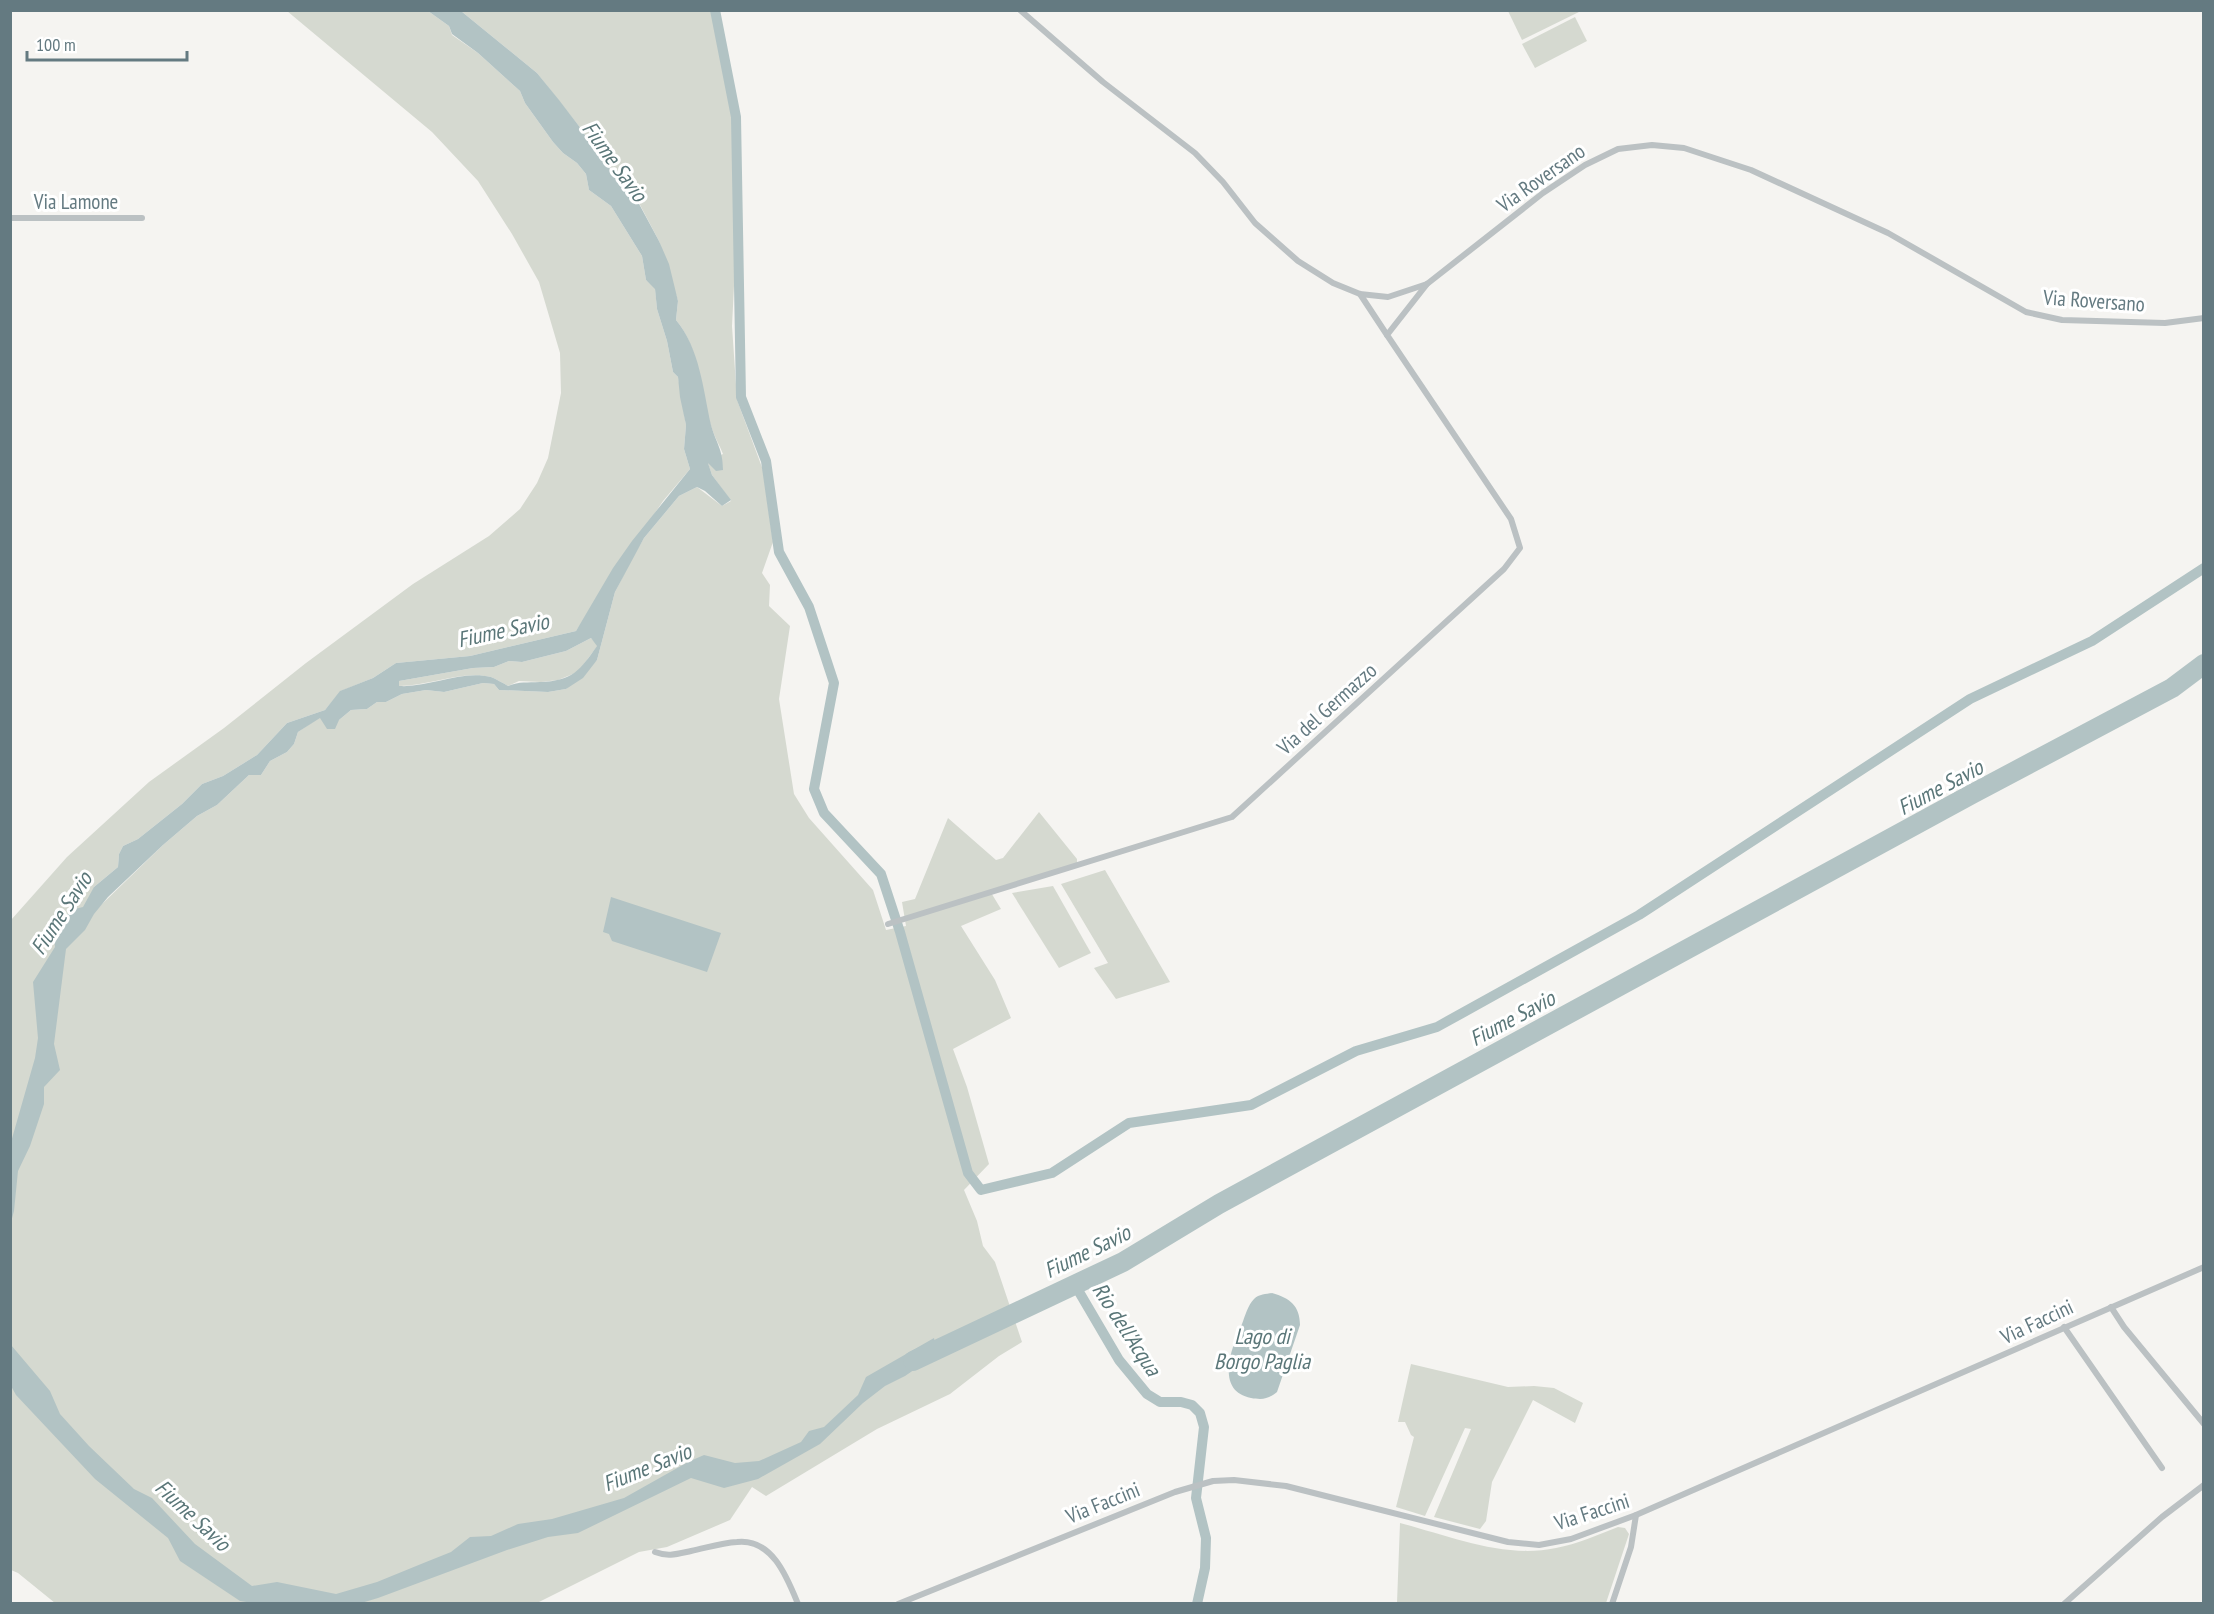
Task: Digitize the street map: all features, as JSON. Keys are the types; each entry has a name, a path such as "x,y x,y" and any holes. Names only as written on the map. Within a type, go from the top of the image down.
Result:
{"street":[{"name":"Via Roversano","path":"1020,10 1103,82 1196,153 1223,182 1255,223 1298,261 1333,283 1360,294 1388,297 1427,284 1544,193 1585,165 1618,149 1652,145 1683,148 1751,171 1888,233 2026,312 2062,320 2165,323 2204,318"},
{"name":"Via Lamone","path":"10,218 142,218"},
{"path":"1387,335 1427,284"},
{"name":"Via del Germazzo","path":"888,924 1232,817 1504,569 1520,548 1511,519 1360,294"},
{"name":"Via Faccini","path":"898,1604 1187,1488 1213,1481 1234,1480 1286,1486 1482,1537 1539,1545 1571,1539 1636,1515 2204,1267"},
{"path":"2110,1307 2204,1424"},
{"path":"2064,1328 2162,1468"},
{"path":"2064,1604 2162,1517 2204,1485"},
{"path":"1612,1604 1631,1547 1636,1515"},
{"path":"654,1552 666,1557 738,1541 759,1545 776,1560 798,1604"}],"shaded area":[{"path":"287,11 428,11 449,26 452,35 478,53 520,91 525,103 553,142 586,174 589,190 611,206 642,256 646,280 655,288 657,309 667,341 673,372 678,377 686,425 684,449 690,469 663,501 576,631 470,656 396,663 373,678 341,691 325,710 287,723 257,755 223,776 202,784 182,804 138,839 123,846 119,854 118,867 94,887 99,907 163,845 197,816 217,805 249,775 261,775 270,761 287,752 294,744 298,732 320,717 339,720 351,710 367,709 377,702 386,702 402,694 426,690 444,692 483,683 494,684 499,690 548,692 566,689 597,660 615,592 630,562 644,538 679,496 697,487 722,506 731,501 712,475 707,461 723,454 712,429 695,358 676,320 678,301 659,241 639,203 616,180 582,130 537,73 461,11 711,11 734,118 732,326 737,400 763,470 773,542 762,573 770,585 769,606 790,626 779,699 794,794 809,818 873,890 886,930 906,926 902,902 915,899 948,818 996,860 1003,858 1039,812 1077,859 1077,864 990,891 1001,909 961,926 995,980 1011,1018 953,1049 967,1087 989,1164 964,1190 977,1221 983,1246 995,1262 1022,1342 999,1356 950,1394 877,1429 766,1496 752,1487 730,1520 667,1547 639,1552 537,1603 55,1603 18,1573 11,1570 11,920 67,857 149,782 224,728 306,663 413,584 489,536 520,509 537,483 548,458 561,393 560,353 539,282 478,181 432,132"},
{"path":"1508,11 1581,11 1522,40"},
{"path":"1575,17 1587,41 1535,68 1522,44"},
{"path":"591,638 598,645 578,672 558,680 519,681 508,686 491,677 468,675 399,686 399,681 473,668 494,667 509,661 522,662 566,651"},
{"path":"1105,870 1170,982 1116,999 1094,968 1108,963 1061,884"},
{"path":"1053,886 1091,953 1059,968 1012,893"},
{"path":"1411,1364 1508,1387 1554,1388 1583,1403 1575,1423 1533,1400 1492,1482 1486,1521 1480,1529 1434,1517 1471,1429 1465,1428 1425,1516 1396,1507 1414,1437 1405,1422 1398,1422"},
{"path":"1400,1523 1458,1540 1517,1551 1556,1548 1618,1527 1625,1528 1629,1534 1606,1603 1397,1603"}],"water":[{"path":"428,11 461,11 537,73 582,130 616,180 638,202 669,264 678,301 676,320 696,356 711,425 722,457 723,470 716,471 708,463 712,475 731,500 722,506 697,487 679,496 644,538 615,592 597,660 583,678 566,689 548,692 499,690 494,684 483,683 444,692 426,690 402,694 386,702 377,702 367,709 351,710 339,720 335,729 327,729 320,718 298,732 294,744 287,752 270,761 261,775 249,775 217,805 197,816 108,897 85,930 66,949 54,1044 60,1070 44,1087 44,1104 30,1146 18,1171 11,1222 11,1142 35,1058 38,1038 33,982 55,947 54,937 66,916 71,910 83,907 94,887 118,867 119,854 123,846 138,839 182,804 202,784 223,776 257,755 287,723 325,710 340,691 373,678 396,663 470,656 576,631 613,568 632,541 690,469 684,449 686,425 678,377 673,372 667,341 657,309 655,289 646,280 642,256 611,206 589,190 586,174 553,142 525,103 520,91 478,53 452,34 449,26","holes":["591,638 597,646 586,662 574,673 551,681 508,686 491,677 479,675 399,686 399,681 473,668 494,667 509,661 522,662 566,651"]},
{"path":"611,897 721,933 707,972 612,941 609,934 603,932"},
{"name":"Lago di Borgo Paglia","path":"1272,1293 1284,1297 1293,1304 1300,1318 1300,1325 1277,1392 1265,1398 1251,1398 1240,1394 1233,1387 1229,1377 1231,1355 1252,1301 1263,1294"},
{"path":"934,1338 938,1358 927,1361 885,1386 863,1403 820,1444 758,1479 724,1488 691,1478 578,1533 548,1537 507,1550 358,1604 260,1604 240,1601 180,1561 168,1538 95,1479 16,1395 11,1386 11,1345 50,1391 60,1414 89,1446 134,1489 152,1498 195,1544 252,1586 277,1582 336,1594 377,1582 451,1552 470,1537 491,1536 518,1524 552,1519 624,1498 704,1455 735,1463 759,1461 801,1442 809,1431 824,1427 858,1395 866,1377"}],"waterway":[{"path":"715,10 736,117 741,397 766,461 779,552 809,607 834,683 814,789 824,813 881,874 900,932 968,1173 981,1190 1052,1173 1129,1123 1251,1105 1356,1051 1437,1027 1639,915 1970,699 2092,641 2204,568"},
{"name":"Fiume Savio","path":"913,1361 1123,1262 1219,1204 1972,794 2172,688 2204,664"},
{"name":"Rio dell'Acqua","path":"1075,1285 1119,1360 1147,1394 1160,1402 1181,1402 1192,1405 1200,1413 1204,1427 1196,1498 1206,1538 1205,1568 1197,1604"}]}
